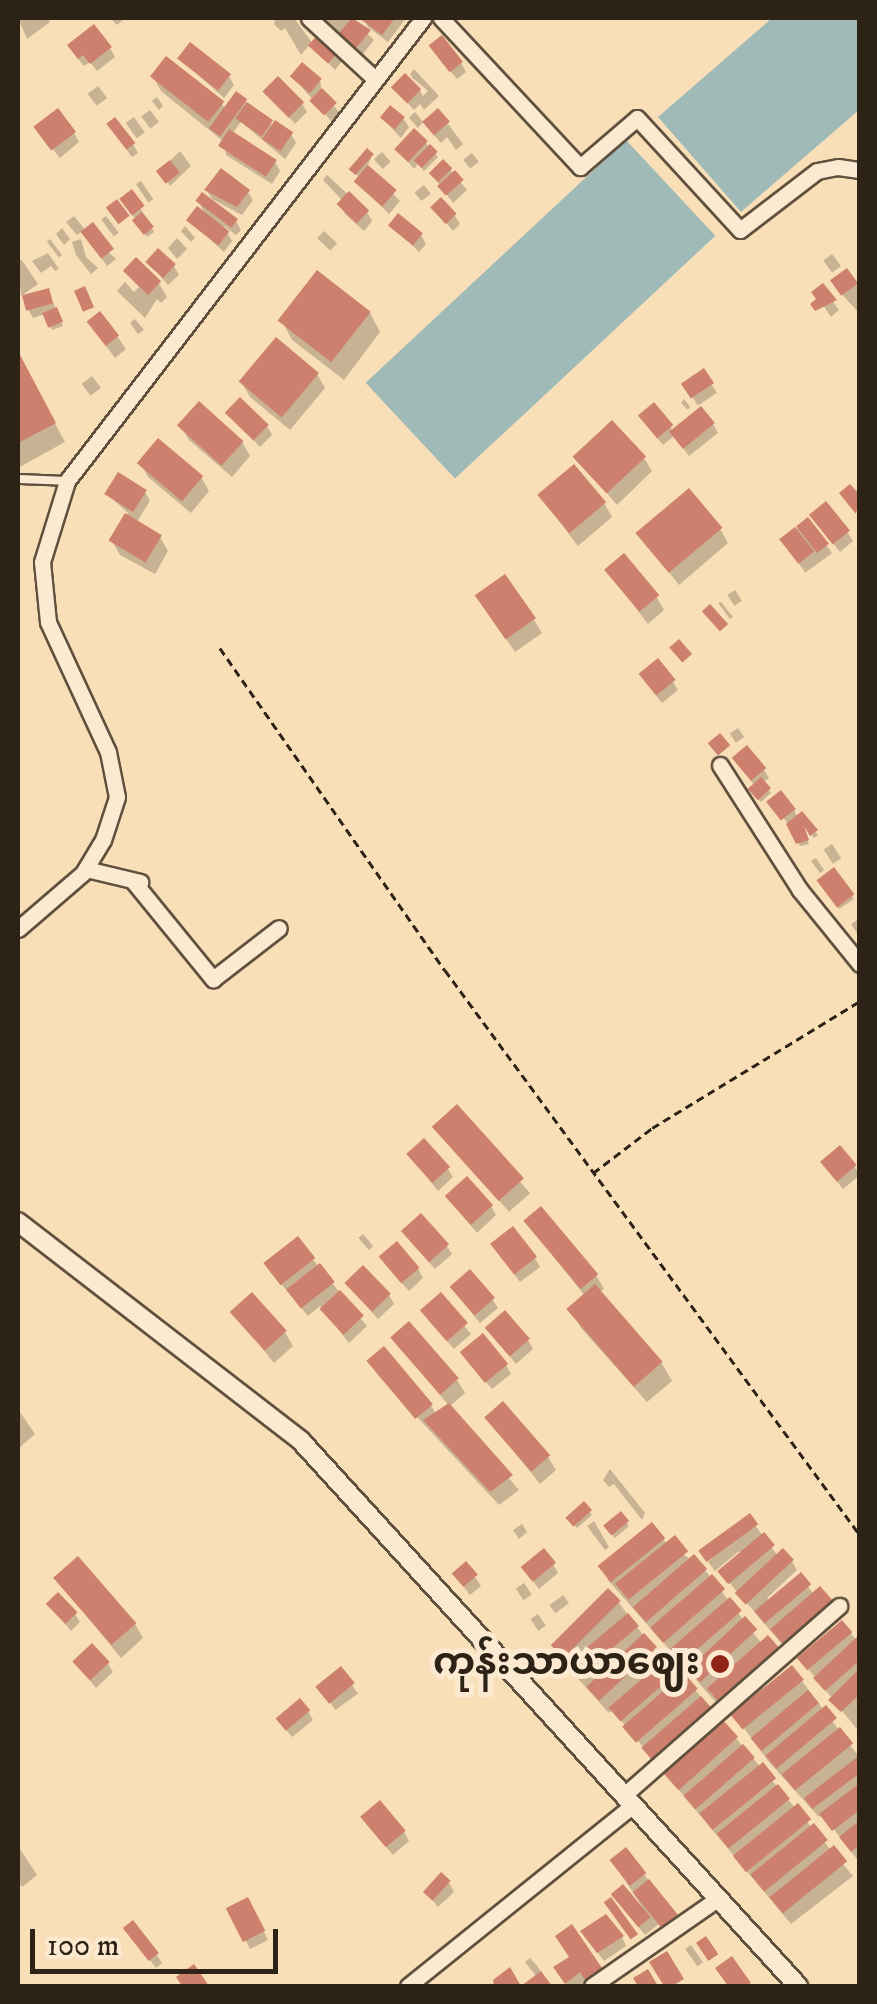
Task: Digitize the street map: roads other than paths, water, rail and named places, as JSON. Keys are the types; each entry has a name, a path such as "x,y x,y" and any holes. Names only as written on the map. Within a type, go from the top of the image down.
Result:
{"street":[{"path":"309,18 376,80"},
{"path":"18,929 86,868 103,840 117,797 108,752 48,622 42,562 67,481 423,18"},
{"path":"441,18 580,167 637,118 740,230 817,171 838,167 859,172"},
{"path":"720,766 800,890 860,964"},
{"path":"86,868 137,881 213,978 278,928"},
{"path":"18,1222 301,1441 793,1985"},
{"path":"408,1986 628,1801 839,1606"},
{"path":"592,1986 717,1899"}],"lane":[{"path":"18,479 67,481"}],"water":[{"path":"772,18 859,18 859,110 741,212 658,117"},
{"path":"626,140 715,236 455,479 366,383"}],"place":[{"name":"ကုန်းသာယာဈေး","path":"720,1664"}]}
